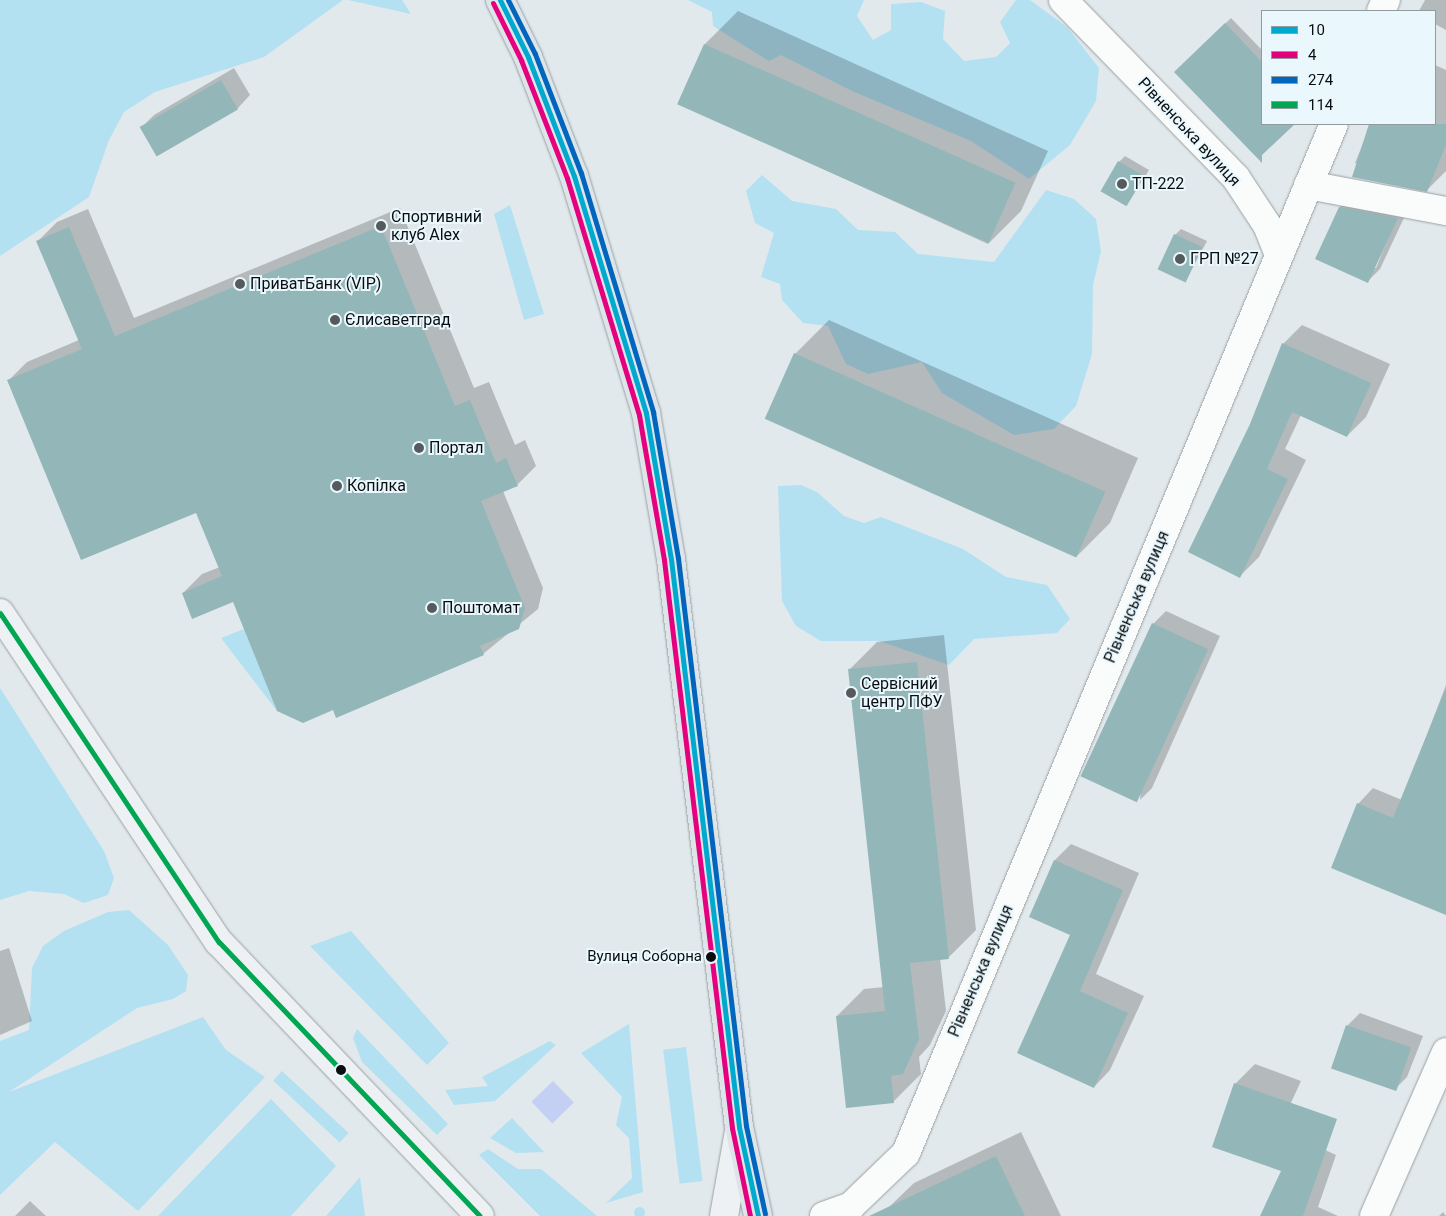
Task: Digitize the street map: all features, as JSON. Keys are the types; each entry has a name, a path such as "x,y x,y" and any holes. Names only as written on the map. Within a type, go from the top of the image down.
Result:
{"main road":[{"path":"500,0 528,57 574,176 646,412 671,559 739,1127 758,1216"},
{"path":"0,613 219,942 480,1216"},
{"path":"724,1216 739,1127"}],"street":[{"name":"Рівненська вулиця","path":"824,1216 852,1206 906,1153 1279,255 1267,225 1236,178 1063,0"},
{"path":"1279,255 1334,125"},
{"path":"1308,185 1446,211"},
{"path":"1374,1216 1446,1052"}],"shaded area":[{"path":"0,0 343,0 264,57 155,92 124,112 109,140 89,197 0,256"},
{"path":"348,0 402,0 411,14"},
{"path":"688,0 864,0 857,16 873,40 891,30 891,4 921,2 945,11 943,39 964,61 996,57 1010,43 1000,22 1016,0 1030,0 1067,27 1099,68 1096,101 1070,145 1029,179 971,141 852,91 781,55 769,61 713,26 712,12"},
{"path":"762,175 792,201 836,209 858,230 895,232 918,254 994,262 1046,190 1074,199 1096,219 1101,251 1093,285 1092,354 1076,406 1054,429 1014,435 942,393 922,362 868,374 846,364 828,326 803,323 782,300 780,284 761,277 774,233 755,223 746,191"},
{"path":"510,205 544,314 524,320 494,214"},
{"path":"801,485 817,492 844,516 864,523 881,517 963,549 1006,577 1047,585 1070,619 1057,633 974,639 949,665 879,641 821,641 796,626 782,601 778,486"},
{"path":"244,629 277,711 221,638"},
{"path":"0,688 104,851 114,878 108,895 84,903 64,894 29,891 0,900"},
{"path":"129,910 168,945 188,975 186,991 173,999 137,1008 9,1092 203,1017 226,1050 265,1077 138,1211 55,1142 0,1195 0,1041 29,1030 32,968 43,946 64,931 108,912"},
{"path":"351,931 449,1043 427,1065 310,946"},
{"path":"629,1024 643,1192 606,1203 632,1178 629,1138 616,1125 622,1097 581,1053"},
{"path":"357,1029 448,1124 437,1135 362,1062 353,1038"},
{"path":"550,1041 556,1045 495,1101 454,1105 445,1090 488,1086 482,1077"},
{"path":"686,1047 702,1181 680,1184 663,1050"},
{"path":"282,1071 349,1133 340,1143 273,1081"},
{"path":"553,1081 574,1103 552,1123 531,1102"},
{"path":"271,1099 336,1166 291,1216 158,1216"},
{"path":"512,1118 544,1152 516,1153 490,1138"},
{"path":"488,1149 518,1169 541,1169 597,1216 540,1216 479,1155"},
{"path":"360,1177 365,1216 326,1216"},
{"path":"639,1206 645,1212 641,1217 635,1216 633,1212"}],"building":[{"path":"1225,23 1261,61 1261,125 1294,125 1262,155 1262,163 1174,72"},
{"path":"704,44 1016,183 989,243 677,104"},
{"path":"221,80 238,109 157,156 140,127"},
{"path":"1446,124 1446,145 1427,192 1352,177 1369,125"},
{"name":"ТП-222","path":"1118,161 1144,176 1126,206 1100,191"},
{"path":"1339,207 1398,218 1368,283 1315,259"},
{"path":"381,226 455,406 470,400 496,463 506,458 518,486 481,501 525,608 519,629 480,646 484,655 336,718 333,710 303,723 277,711 233,602 192,619 182,593 222,576 196,513 81,560 7,380 82,349 36,241 69,227 115,336"},
{"name":"ГРП №27","path":"1174,234 1202,247 1186,282 1158,269"},
{"path":"1282,343 1371,383 1347,437 1292,412 1267,469 1288,479 1240,578 1188,552 1250,424"},
{"path":"794,353 1106,492 1076,557 765,419"},
{"path":"1152,623 1208,649 1137,802 1081,776"},
{"path":"917,662 949,959 910,963 919,1039 903,1074 891,1076 894,1103 846,1108 836,1016 885,1011 848,669"},
{"path":"1445,690 1446,915 1331,868 1357,803 1393,818"},
{"path":"1054,860 1123,890 1080,991 1128,1013 1094,1088 1017,1053 1070,935 1029,917"},
{"path":"1346,1025 1411,1047 1396,1091 1331,1068"},
{"path":"1234,1083 1337,1119 1303,1216 1260,1216 1281,1171 1212,1147"},
{"path":"996,1156 1025,1216 869,1216"}],"transit line":[{"name":"10","path":"500,0 528,57 574,176 646,413 671,559 739,1127 758,1216"},
{"name":"274","path":"508,0 535,54 581,173 653,412 678,558 746,1126 765,1214"},
{"name":"4","path":"493,3 521,60 567,178 639,415 664,560 732,1128 750,1216"},
{"name":"114","path":"0,613 219,942 480,1216"}],"place":[{"name":"ТП-222","path":"1122,184"},
{"name":"Спортивний клуб Alex","path":"381,226"},
{"name":"ГРП №27","path":"1180,259"},
{"name":"ПриватБанк (VIP)","path":"240,284"},
{"name":"Єлисаветград","path":"335,320"},
{"name":"Портал","path":"419,448"},
{"name":"Копілка","path":"337,486"},
{"name":"Поштомат","path":"432,608"},
{"name":"Cервісний центр ПФУ","path":"851,693"},
{"name":"Вулиця Соборна","path":"711,957"}]}
